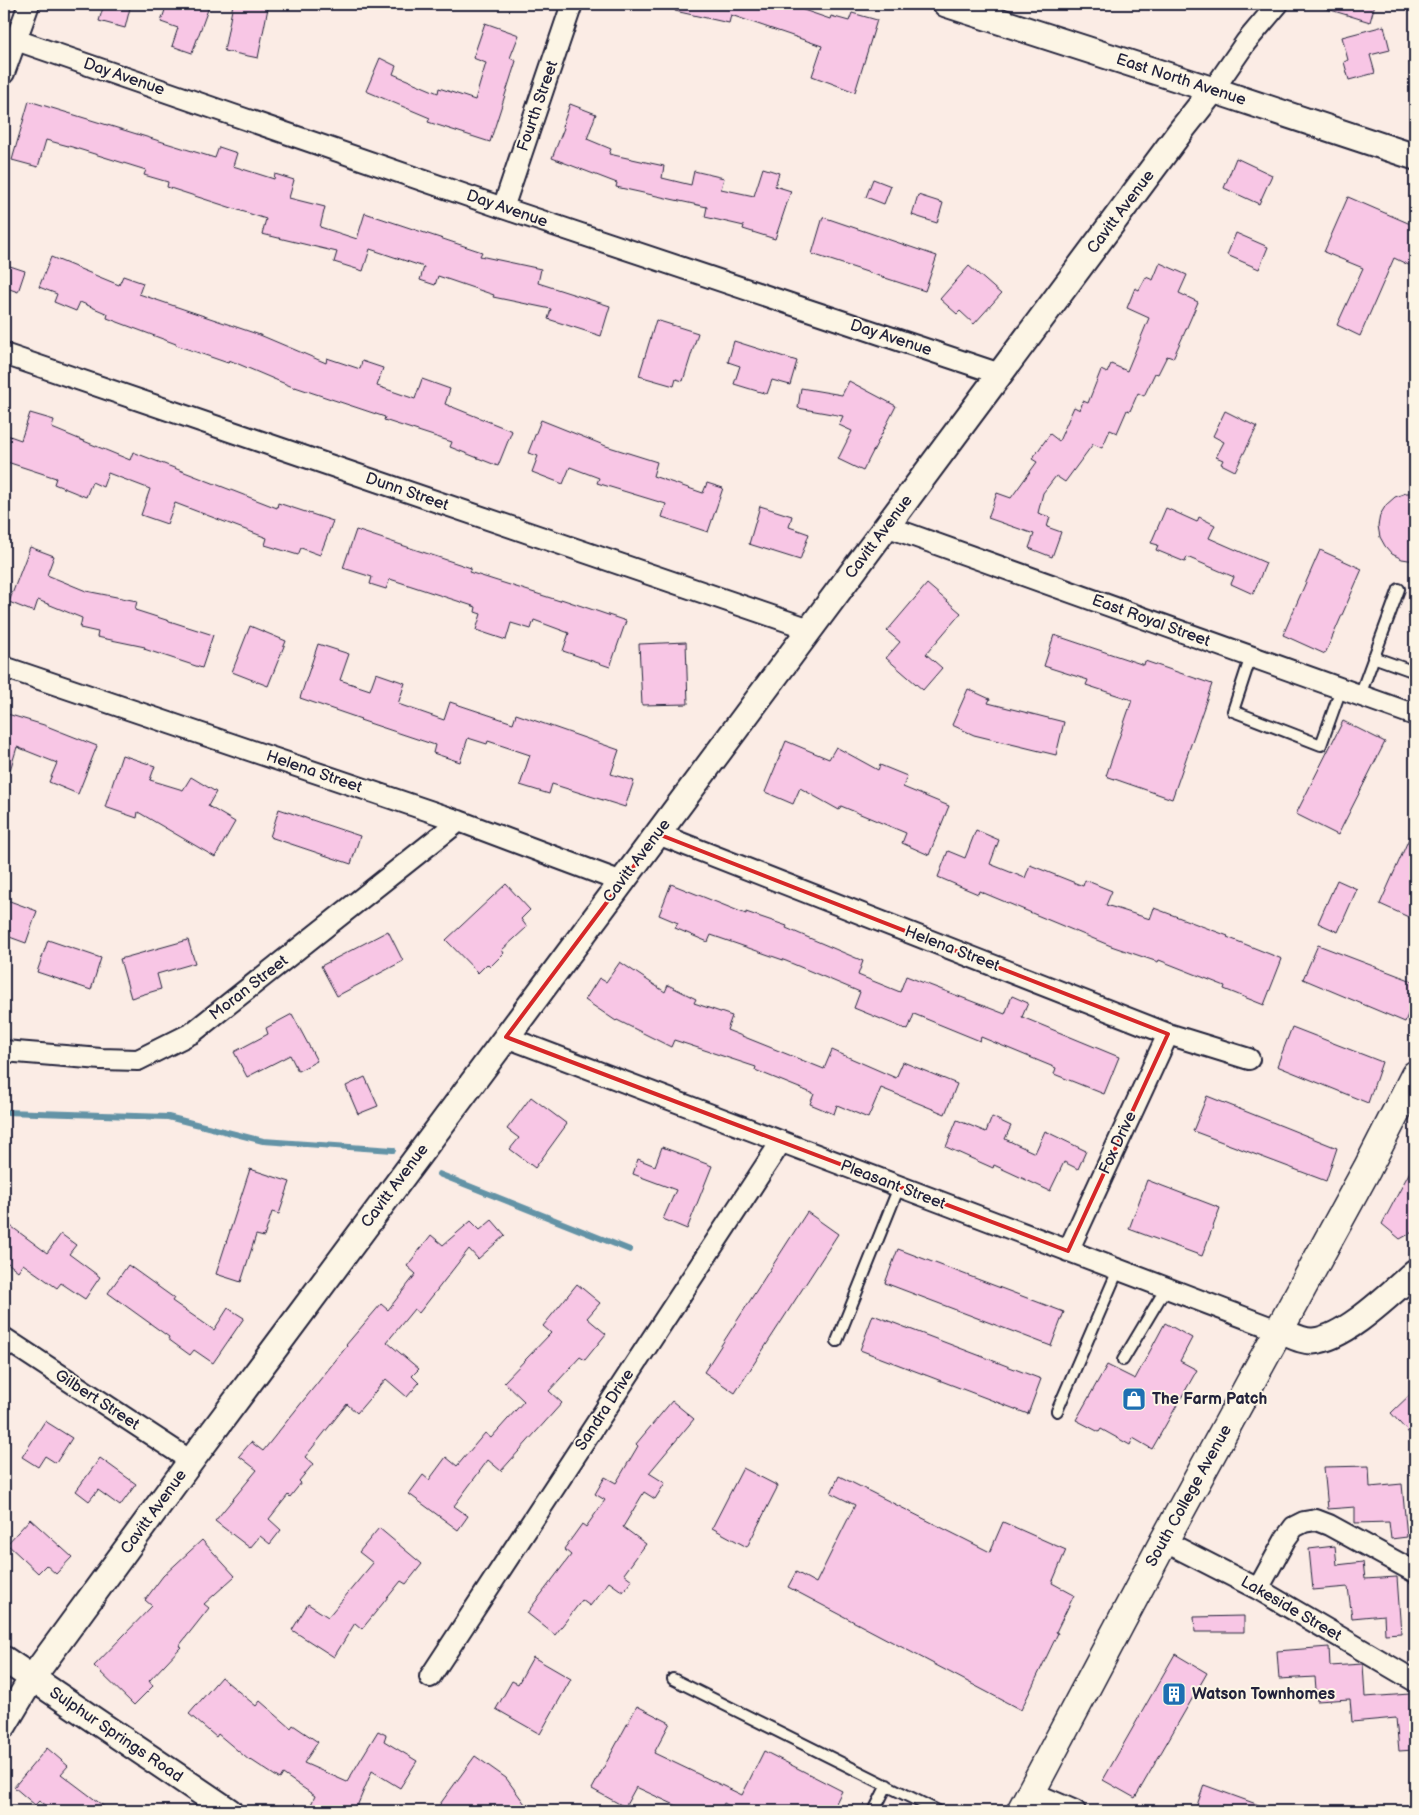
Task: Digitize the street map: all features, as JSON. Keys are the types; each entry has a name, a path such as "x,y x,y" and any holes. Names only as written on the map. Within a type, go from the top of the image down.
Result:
{"main road":[{"name":"South College Avenue","path":"1026,1802 1164,1541 1280,1331 1415,1075"}],"street":[{"path":"4,74 29,4"},
{"name":"Fourth Street","path":"503,208 572,4"},
{"name":"East North Avenue","path":"946,4 1415,157"},
{"name":"Cavitt Avenue","path":"4,1725 32,1678 191,1461 886,526 1213,90 1246,42 1278,4"},
{"name":"Day Avenue","path":"16,40 503,208 1000,374"},
{"name":"Dunn Street","path":"4,354 810,630"},
{"name":"East Royal Street","path":"886,526 1415,715"},
{"name":"Helena Street","path":"4,666 459,821 622,882"},
{"name":"Moran Street","path":"4,1051 101,1060 138,1060 161,1049 192,1033 459,821"},
{"name":"Helena Street","path":"658,834 1168,1034 1248,1059"},
{"name":"Fox Drive","path":"1068,1251 1168,1034"},
{"name":"Pleasant Street","path":"506,1037 1280,1331"},
{"name":"Sandra Drive","path":"430,1677 781,1142"},
{"path":"1280,1331 1311,1342 1328,1339 1347,1328 1386,1298 1415,1272"},
{"name":"Gilbert Street","path":"4,1338 191,1461"},
{"path":"1258,1589 1294,1527 1304,1522 1316,1520 1329,1524 1415,1572"},
{"name":"Lakeside Street","path":"1164,1541 1258,1589 1415,1680"},
{"name":"Sulphur Springs Road","path":"4,1660 229,1811"},
{"path":"1026,1802 1075,1811"}],"lane":[{"path":"1251,656 1233,711 1321,745 1350,692 1373,657 1399,589"},
{"path":"1373,657 1415,672"},
{"path":"837,1340 900,1187"},
{"path":"1057,1411 1118,1270"},
{"path":"1123,1360 1166,1288"},
{"path":"673,1679 938,1811"},
{"path":"874,1811 887,1786"}],"highlighted area":[{"path":"658,834 1168,1034 1068,1251 506,1037"}],"building":[{"path":"104,4 131,4 125,28 99,21"},
{"path":"167,4 210,4 192,53 172,46 178,28 161,22"},
{"path":"233,4 252,4 268,8 258,58 224,51"},
{"path":"675,4 786,4 830,19 831,16 849,21 852,13 877,20 855,92 812,76 822,46 731,15 729,23 675,11"},
{"path":"1324,4 1375,4 1370,22 1324,8"},
{"path":"485,23 519,35 510,58 516,61 490,142 428,122 430,118 366,91 380,58 396,66 393,74 438,93 439,88 475,100 486,63 473,58"},
{"path":"1384,26 1390,50 1370,55 1375,73 1349,80 1344,62 1348,60 1342,37"},
{"path":"29,101 215,158 219,147 237,153 233,166 274,179 275,174 294,180 289,198 325,207 320,227 357,239 365,213 482,252 480,256 541,269 538,283 610,306 601,336 548,319 551,309 493,297 494,295 438,276 435,285 420,280 424,267 370,249 363,271 334,262 337,252 262,234 266,219 167,187 168,182 144,175 146,170 72,147 46,140 38,167 12,160"},
{"path":"570,104 596,114 587,139 611,149 609,154 664,166 662,178 691,185 694,171 724,178 721,189 754,196 763,168 779,173 775,186 791,191 775,239 743,229 744,226 705,217 707,207 616,187 617,183 552,158 564,128 562,127"},
{"path":"1236,158 1272,175 1259,204 1224,188"},
{"path":"873,179 891,186 884,204 866,197"},
{"path":"918,195 943,203 937,223 912,215"},
{"path":"1348,197 1415,226 1415,268 1394,258 1360,336 1337,325 1363,268 1324,252"},
{"path":"823,217 937,256 925,291 812,254"},
{"path":"1236,233 1268,247 1259,269 1227,255"},
{"path":"51,257 119,285 123,276 143,283 139,294 260,335 326,363 327,358 360,369 362,361 383,368 377,386 415,399 422,379 450,389 445,404 512,431 498,466 450,447 452,442 384,420 385,417 295,388 229,360 228,363 176,345 107,318 108,314 80,302 76,311 54,302 57,294 39,287"},
{"path":"1160,263 1187,275 1179,293 1198,302 1173,358 1167,356 1158,374 1155,373 1144,396 1138,393 1130,411 1127,410 1117,433 1110,430 1102,448 1093,444 1065,482 1056,476 1043,493 1038,513 1050,517 1047,527 1061,532 1052,557 1029,548 1034,534 988,518 997,493 1011,498 1037,462 1032,459 1050,434 1059,441 1074,407 1080,410 1083,401 1088,403 1101,370 1107,373 1111,364 1127,371 1149,318 1127,308 1135,288 1139,290 1146,277 1153,280"},
{"path":"4,264 25,271 18,292 4,287"},
{"path":"969,266 1001,294 974,324 960,311 957,314 940,299"},
{"path":"656,320 698,333 683,381 676,379 674,386 639,376"},
{"path":"734,341 797,361 790,385 772,380 767,394 734,384 740,366 728,362"},
{"path":"849,381 896,406 863,471 838,459 852,431 839,425 843,416 798,408 801,388 842,395"},
{"path":"1225,411 1257,427 1235,471 1221,464 1223,460 1216,457 1224,442 1213,436"},
{"path":"30,413 54,420 52,428 130,460 133,452 277,508 278,503 333,521 320,555 301,548 298,555 265,545 267,538 175,503 167,524 141,515 150,489 108,473 103,487 92,482 86,497 54,484 56,478 4,461 4,434 21,440"},
{"path":"541,420 606,446 657,462 653,476 703,493 707,483 723,488 708,532 662,517 666,504 597,483 599,478 570,467 563,484 532,472 538,456 528,453"},
{"path":"1406,493 1415,493 1415,561 1402,559 1392,554 1380,537 1378,526 1380,515 1386,505 1395,497"},
{"path":"760,506 792,516 789,527 809,534 800,560 749,544"},
{"path":"1166,508 1197,522 1199,517 1215,525 1209,538 1266,563 1253,594 1231,584 1234,577 1187,557 1185,562 1156,550 1158,545 1151,543"},
{"path":"356,530 471,568 469,572 560,601 561,599 626,621 610,667 563,651 569,633 534,620 531,629 511,623 506,640 476,630 481,614 475,612 476,607 390,579 386,589 370,584 372,577 343,568"},
{"path":"30,547 54,556 47,575 86,591 137,601 135,610 213,635 202,668 144,649 145,647 97,637 98,632 80,628 82,618 38,600 34,612 9,602"},
{"path":"1320,550 1362,569 1325,654 1283,635"},
{"path":"927,584 961,613 926,654 942,668 923,690 886,658 900,642 887,631"},
{"path":"250,626 286,641 268,686 232,672"},
{"path":"1054,635 1144,665 1145,661 1212,684 1172,799 1106,776 1132,700 1086,685 1088,680 1044,666"},
{"path":"686,642 688,704 642,705 639,644"},
{"path":"318,644 349,654 340,680 370,690 376,673 405,683 398,704 444,720 450,702 513,723 516,714 619,750 611,774 634,781 625,807 552,784 549,794 520,785 530,755 488,741 487,744 468,738 460,762 433,753 435,745 300,698"},
{"path":"968,689 990,699 988,703 1064,722 1056,755 974,735 952,725"},
{"path":"4,713 44,725 97,746 78,794 49,782 57,763 17,747 8,777 4,776"},
{"path":"1343,721 1385,742 1338,835 1296,814"},
{"path":"786,741 829,759 836,747 878,770 880,765 907,776 903,787 949,806 929,855 902,843 906,833 841,806 839,810 800,788 793,804 765,792"},
{"path":"122,755 155,766 150,780 183,790 191,777 216,792 208,806 235,822 215,857 138,812 137,818 105,807"},
{"path":"279,809 360,836 351,864 270,837"},
{"path":"1415,825 1415,920 1380,904"},
{"path":"976,830 999,840 990,864 1025,878 1030,865 1083,886 1085,880 1112,891 1106,905 1150,919 1154,908 1282,959 1264,1005 1224,989 1225,986 1159,960 1158,962 1111,946 979,891 978,894 938,877 948,851 965,858"},
{"path":"1337,880 1357,889 1338,932 1318,923"},
{"path":"506,884 530,910 521,919 527,927 502,950 504,953 490,967 487,964 478,973 446,940"},
{"path":"671,884 746,914 746,912 787,926 786,928 863,961 858,975 900,992 906,976 1005,1014 1012,996 1028,1003 1022,1017 1119,1057 1104,1094 1054,1074 1056,1068 981,1037 980,1041 914,1014 908,1030 854,1008 860,992 786,961 711,935 708,942 675,928 678,923 659,915"},
{"path":"7,900 37,911 26,943 4,935 4,910"},
{"path":"388,931 403,961 337,996 321,966"},
{"path":"48,940 101,958 91,990 37,972"},
{"path":"188,940 195,963 157,974 161,989 131,998 120,959"},
{"path":"1318,945 1415,982 1415,996 1405,1022 1303,979"},
{"path":"620,962 665,992 668,985 696,999 694,1003 732,1016 727,1030 824,1069 832,1050 896,1078 903,1062 957,1084 945,1114 881,1088 868,1118 837,1105 834,1114 810,1104 814,1094 755,1070 756,1067 674,1040 671,1047 616,1021 585,1000 599,978 606,982"},
{"path":"292,1014 317,1061 298,1071 290,1055 247,1077 234,1052 268,1034 266,1028"},
{"path":"1292,1027 1382,1062 1368,1103 1277,1066"},
{"path":"365,1077 378,1106 358,1114 346,1086"},
{"path":"1207,1096 1337,1148 1326,1181 1193,1131"},
{"path":"531,1097 567,1124 535,1168 510,1149 519,1138 507,1129"},
{"path":"992,1117 1011,1126 1005,1139 1035,1153 1045,1131 1086,1151 1078,1169 1064,1162 1050,1191 994,1165 993,1168 946,1147 957,1120 986,1132"},
{"path":"662,1147 712,1166 687,1229 663,1219 676,1190 633,1174 638,1159 655,1166"},
{"path":"1415,1162 1415,1227 1411,1233 1400,1239 1382,1224"},
{"path":"250,1169 290,1182 279,1214 272,1212 264,1237 256,1235 241,1282 216,1274"},
{"path":"1147,1180 1220,1208 1202,1256 1129,1229"},
{"path":"807,1212 838,1234 735,1393 704,1372"},
{"path":"492,1220 505,1235 478,1259 469,1249 419,1313 414,1309 387,1342 419,1369 412,1376 419,1383 407,1397 386,1379 357,1413 347,1404 305,1457 313,1464 299,1481 301,1483 290,1497 288,1495 269,1519 281,1530 270,1544 260,1536 250,1548 215,1521 257,1470 239,1456 251,1442 263,1451 346,1345 381,1304 388,1310 416,1274 407,1266 431,1235 443,1245 471,1221 480,1230"},
{"path":"4,1221 47,1253 61,1234 76,1245 69,1254 100,1277 85,1299 61,1283 57,1288 23,1264 18,1271 4,1260"},
{"path":"898,1249 1064,1312 1051,1346 885,1283"},
{"path":"128,1265 174,1298 172,1301 214,1330 228,1308 244,1318 213,1363 194,1350 190,1355 168,1339 169,1337 108,1293"},
{"path":"577,1284 600,1303 587,1318 606,1334 585,1360 580,1357 549,1391 562,1403 501,1471 488,1460 454,1506 468,1516 458,1530 409,1494 423,1475 429,1480 446,1457 457,1466 485,1433 491,1438 524,1401 504,1382 551,1333 543,1326"},
{"path":"873,1315 1041,1379 1028,1414 860,1350"},
{"name":"The Farm Patch","path":"1165,1323 1192,1338 1180,1361 1197,1370 1152,1449 1133,1438 1130,1445 1101,1429 1099,1432 1076,1420 1107,1365 1135,1379"},
{"path":"1415,1390 1415,1440 1391,1413"},
{"path":"672,1401 694,1419 649,1473 665,1483 655,1499 644,1492 623,1527 646,1544 624,1574 632,1580 623,1592 609,1582 590,1606 582,1600 555,1635 527,1613 571,1555 564,1549 582,1524 586,1527 605,1500 595,1494 605,1477 616,1483 638,1446 636,1444"},
{"path":"45,1421 72,1438 56,1463 45,1456 38,1467 22,1457"},
{"path":"100,1458 136,1484 120,1506 98,1490 89,1501 76,1491"},
{"path":"1369,1466 1370,1487 1402,1484 1407,1537 1391,1539 1389,1522 1355,1523 1355,1507 1328,1509 1324,1467"},
{"path":"743,1468 778,1486 747,1547 712,1528"},
{"path":"839,1476 990,1552 1003,1522 1066,1550 1052,1583 1074,1595 1021,1710 788,1587 796,1572 816,1583 855,1505 831,1493"},
{"path":"30,1519 72,1557 56,1574 46,1565 38,1573 7,1544"},
{"path":"379,1528 422,1564 406,1584 401,1581 362,1629 355,1623 334,1657 292,1630 308,1604 328,1617 373,1563 359,1552"},
{"path":"202,1540 235,1576 204,1604 209,1608 179,1646 181,1647 149,1681 153,1686 134,1705 94,1666 152,1606 145,1600 163,1576"},
{"path":"1335,1546 1337,1565 1363,1562 1365,1579 1397,1577 1401,1633 1385,1634 1384,1615 1352,1618 1348,1587 1313,1590 1309,1549"},
{"path":"1244,1616 1244,1632 1195,1632 1194,1617"},
{"path":"1329,1647 1330,1666 1363,1664 1365,1697 1410,1694 1414,1750 1399,1751 1396,1718 1352,1722 1350,1699 1317,1701 1315,1677 1279,1679 1277,1651"},
{"path":"1175,1654 1207,1673 1135,1798 1103,1780"},
{"path":"533,1657 571,1679 540,1734 496,1709 512,1681 518,1684"},
{"path":"221,1677 256,1706 260,1701 291,1728 293,1725 318,1742 304,1763 347,1782 378,1731 386,1735 384,1741 417,1761 400,1788 372,1771 355,1811 308,1811 315,1796 283,1774 280,1779 250,1761 218,1734 216,1737 189,1714"},
{"path":"637,1706 670,1723 654,1753 742,1795 764,1751 842,1791 832,1811 734,1811 735,1809 724,1803 720,1811 688,1811 636,1787 625,1807 592,1789"},
{"path":"47,1748 68,1766 61,1774 110,1811 53,1811 39,1801 35,1805 14,1787"},
{"path":"475,1756 506,1778 530,1811 435,1811"},
{"path":"1204,1785 1270,1809 1270,1811 1195,1811"}],"waterway":[{"path":"4,1112 168,1117 263,1141 393,1150"},
{"path":"439,1174 630,1250"}],"place":[{"name":"The Farm Patch","path":"1134,1399"},
{"name":"Watson Townhomes","path":"1174,1694"}]}
